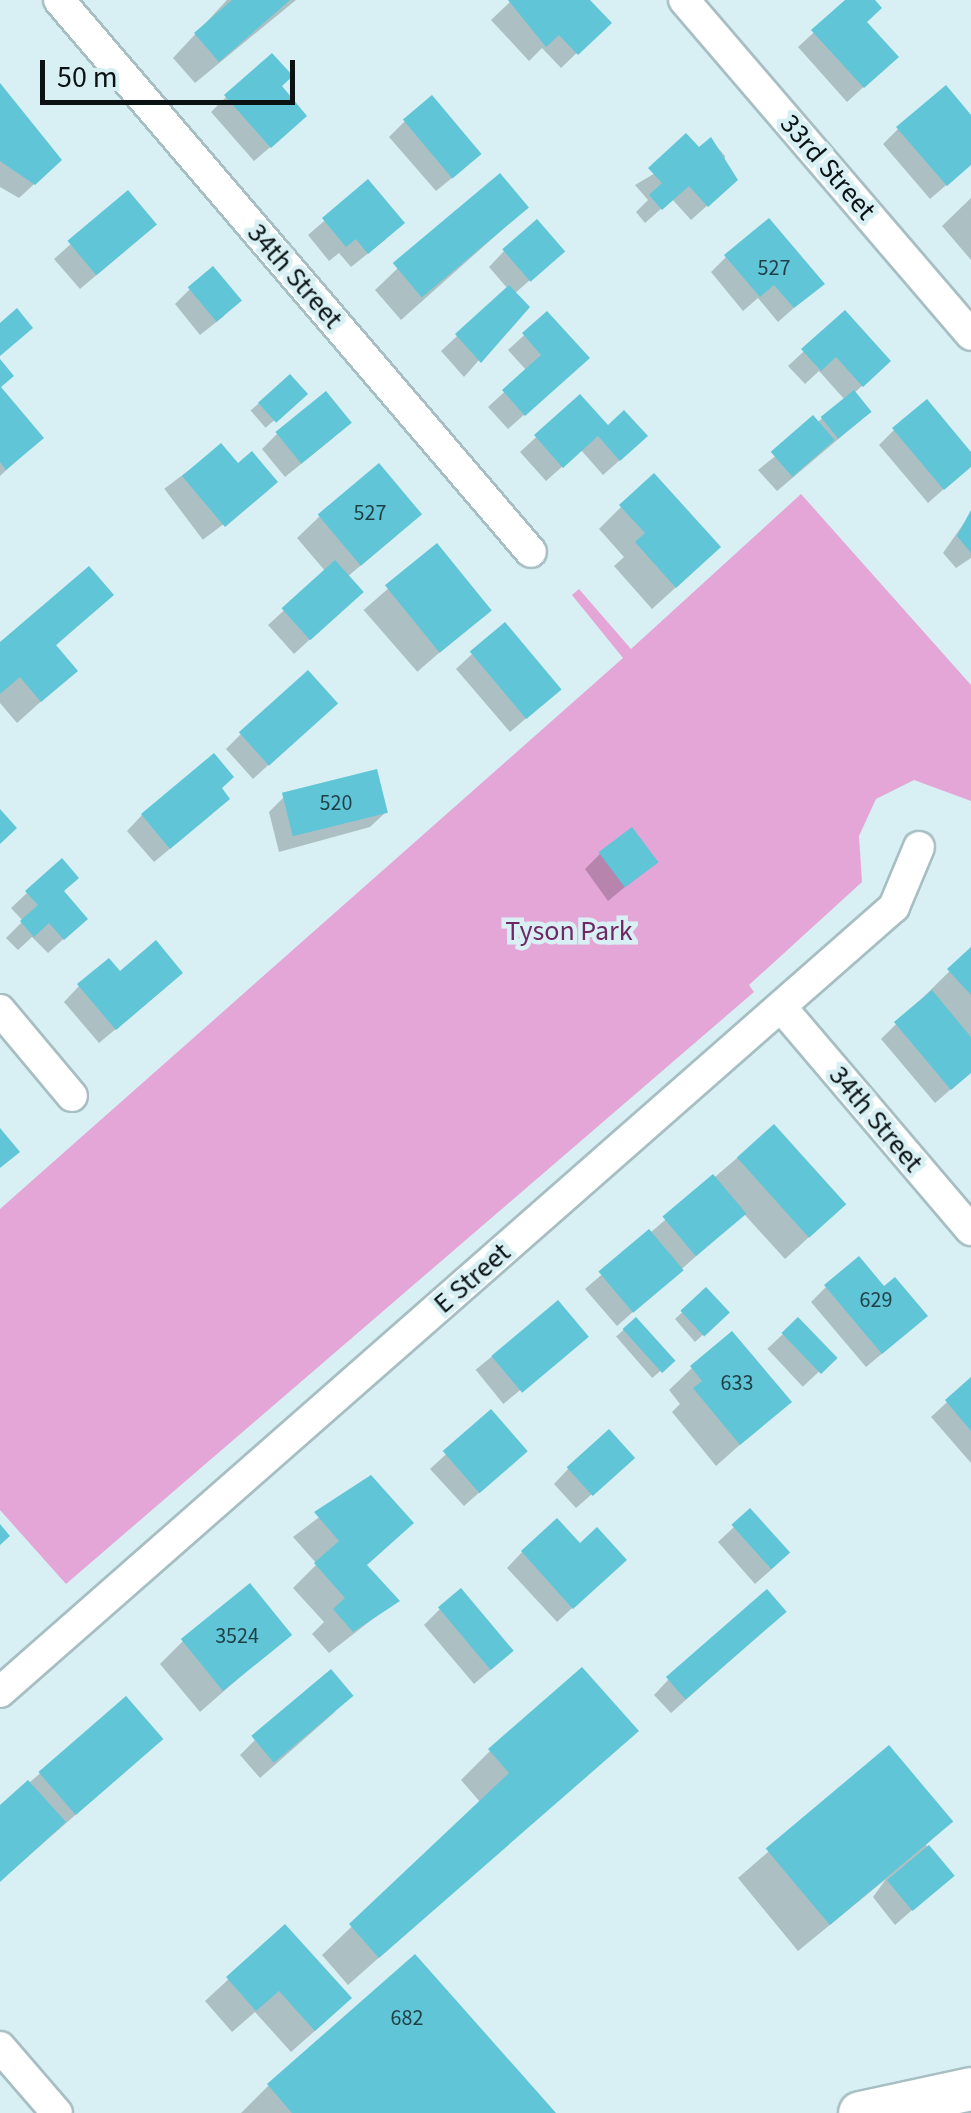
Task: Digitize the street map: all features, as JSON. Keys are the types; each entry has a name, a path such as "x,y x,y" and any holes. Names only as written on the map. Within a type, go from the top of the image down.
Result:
{"street":[{"name":"34th Street","path":"59,0 531,552"},
{"name":"33rd Street","path":"684,0 971,335"},
{"name":"E Street","path":"0,1692 894,907 919,847"},
{"name":"34th Street","path":"780,1007 971,1230"},
{"path":"0,1010 72,1096"},
{"path":"0,2047 57,2113"},
{"path":"860,2113 971,2089"}],"green space":[{"name":"Tyson Park","path":"801,494 971,685 971,801 914,780 876,799 859,836 862,882 749,985 754,992 66,1584 0,1510 0,1209 623,658 572,595 579,589 631,649"}],"building":[{"path":"232,0 290,0 219,62 194,33"},
{"path":"508,0 590,0 612,23 578,55 559,35 546,47"},
{"path":"845,0 875,0 882,8 867,22 899,57 864,88 811,30"},
{"path":"272,53 293,76 282,86 307,116 271,148 224,95"},
{"path":"0,83 62,160 35,185 0,161"},
{"path":"946,85 971,115 971,165 947,186 896,127"},
{"path":"432,95 481,154 452,178 403,119"},
{"path":"686,133 699,147 711,137 738,180 708,207 689,186 662,210 649,195 662,183 648,168"},
{"path":"500,173 529,207 422,297 393,263"},
{"path":"368,179 405,223 368,254 356,239 346,247 322,218"},
{"path":"128,190 157,224 96,275 67,241"},
{"path":"769,218 825,284 794,308 774,285 760,297 724,255"},
{"path":"537,219 565,251 530,282 502,249"},
{"path":"213,266 242,300 217,322 188,287"},
{"path":"509,285 530,307 481,363 455,334"},
{"path":"17,308 33,328 0,356 0,323"},
{"path":"845,310 891,361 863,387 836,357 821,371 801,349"},
{"path":"547,311 590,358 525,416 502,390 541,355 522,333"},
{"path":"0,359 14,376 1,387 44,438 6,470 0,462"},
{"path":"290,374 308,394 276,423 258,403"},
{"path":"854,390 872,412 838,439 821,417"},
{"path":"326,391 352,423 301,464 275,432"},
{"path":"580,394 608,425 624,410 648,436 620,461 598,436 563,468 534,435"},
{"path":"927,399 971,452 971,467 944,490 892,428"},
{"path":"813,415 835,440 792,477 771,452"},
{"path":"221,443 238,463 252,451 278,482 225,527 182,476"},
{"path":"379,463 422,514 361,566 318,514"},
{"path":"654,473 721,547 676,588 635,542 645,533 619,505"},
{"path":"971,510 971,553 957,536"},
{"path":"437,543 492,611 440,653 385,585"},
{"path":"335,560 364,592 310,640 281,608"},
{"path":"89,566 114,595 56,645 78,671 41,702 20,677 0,694 0,642"},
{"path":"505,622 562,689 526,719 470,652"},
{"path":"308,670 338,703 269,766 239,732"},
{"path":"214,753 234,777 222,788 230,799 170,849 141,814"},
{"path":"377,769 388,813 293,836 282,793"},
{"path":"0,809 17,828 0,844"},
{"path":"632,827 658,862 625,887 598,852"},
{"path":"62,858 79,878 64,891 88,919 64,940 49,923 34,937 20,921 38,905 25,891"},
{"path":"156,940 183,973 116,1030 77,984 109,958 120,971"},
{"path":"971,947 971,995 947,969"},
{"path":"932,990 971,1037 971,1073 951,1090 894,1022"},
{"path":"774,1124 846,1204 809,1238 737,1157"},
{"path":"0,1128 20,1152 0,1168"},
{"path":"713,1174 746,1214 696,1256 662,1216"},
{"path":"649,1229 684,1270 633,1313 598,1271"},
{"path":"859,1256 884,1286 895,1277 928,1316 882,1354 824,1285"},
{"path":"706,1287 730,1313 704,1336 680,1311"},
{"path":"558,1300 589,1337 522,1393 491,1356"},
{"path":"636,1317 675,1361 662,1373 623,1329"},
{"path":"798,1317 838,1358 821,1374 781,1333"},
{"path":"732,1331 792,1402 740,1445 693,1388 702,1381 690,1366"},
{"path":"971,1377 971,1431 945,1400"},
{"path":"491,1409 528,1451 479,1493 443,1451"},
{"path":"609,1429 635,1458 593,1496 567,1467"},
{"path":"371,1475 414,1523 367,1565 400,1601 353,1632 333,1609 345,1598 314,1563 339,1541 314,1512"},
{"path":"750,1508 790,1553 772,1569 731,1525"},
{"path":"557,1518 580,1543 597,1527 627,1560 573,1609 521,1551"},
{"path":"0,1524 10,1536 0,1545"},
{"path":"250,1583 292,1635 223,1691 181,1639"},
{"path":"461,1588 514,1651 491,1670 438,1607"},
{"path":"767,1589 787,1612 686,1700 666,1677"},
{"path":"582,1667 639,1731 379,1958 349,1924 509,1773 488,1749"},
{"path":"331,1669 353,1696 274,1763 251,1736"},
{"path":"126,1696 163,1739 76,1815 38,1772"},
{"path":"889,1745 953,1822 830,1925 766,1848"},
{"path":"28,1780 66,1822 0,1882 0,1805"},
{"path":"929,1845 955,1876 913,1911 887,1880"},
{"path":"285,1924 352,1998 315,2031 279,1991 256,2011 226,1977"},
{"path":"415,1954 556,2113 292,2113 267,2084"}]}
